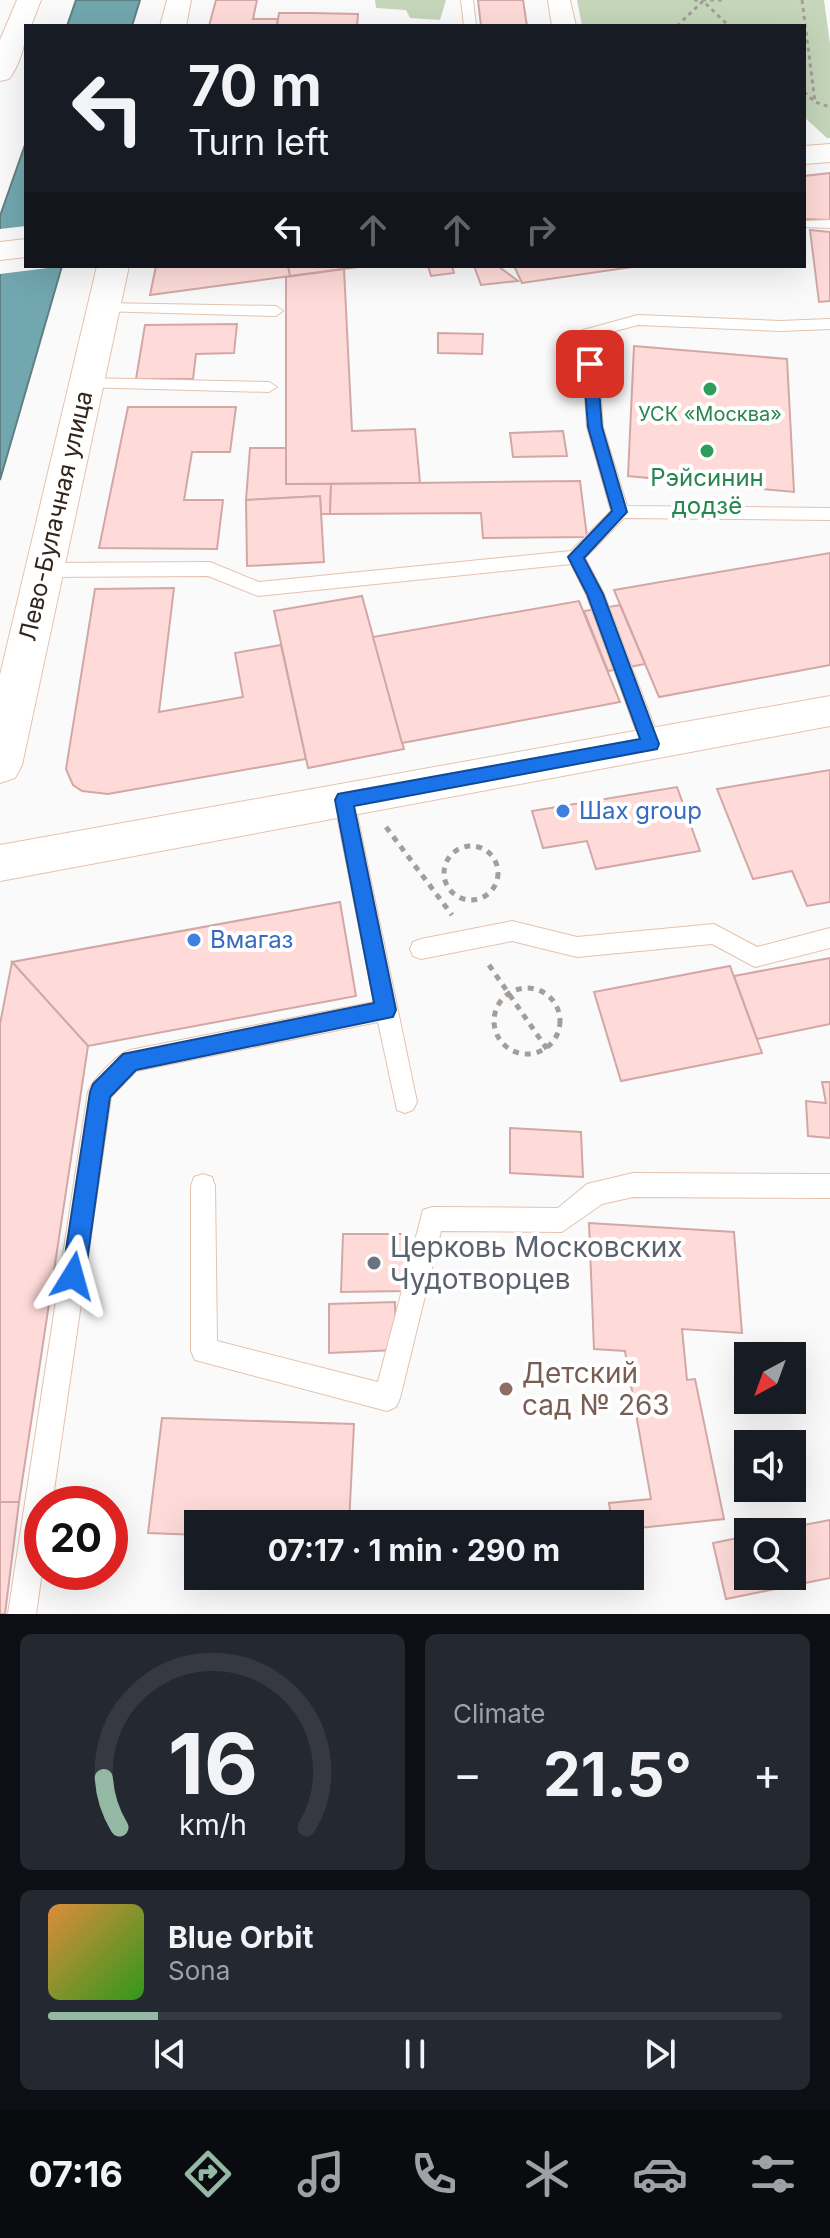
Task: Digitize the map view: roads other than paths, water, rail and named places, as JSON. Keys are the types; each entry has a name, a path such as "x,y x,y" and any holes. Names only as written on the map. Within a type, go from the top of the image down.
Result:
{"main road":[{"path":"0,73 29,0"},
{"path":"173,24 179,0"},
{"path":"806,155 830,153"},
{"path":"0,251 24,248"},
{"name":"Лево-Булачная улица","path":"0,765 113,268"}],"street":[{"path":"559,0 564,24"},
{"path":"0,863 830,711"}],"lane":[{"path":"467,0 470,24"},
{"path":"809,224 830,224"},
{"path":"103,308 276,311"},
{"path":"620,512 595,427 588,333 638,320 780,326 830,324"},
{"path":"86,383 269,387"},
{"path":"43,570 210,569 258,589 576,557 620,512 830,514"},
{"path":"576,557 595,594 651,744"},
{"path":"344,800 405,1102"},
{"path":"421,949 512,931 577,947 714,934 755,957 830,938"},
{"path":"22,1614 54,1338 100,1092 130,1061 386,1010"},
{"path":"203,1186 204,1351 387,1398 432,1219 562,1220 596,1193 633,1185 830,1186"}],"water":[{"path":"76,0 140,0 133,24 68,24"},
{"path":"24,148 24,268 61,268 0,480 0,216"}],"place":[{"name":"УСК «Москва»","path":"710,389"},
{"name":"Рэйсинин додзё","path":"707,451"},
{"name":"Шах group","path":"563,811"},
{"name":"Вмагаз","path":"194,940"},
{"name":"Церковь Московских Чудотворцев","path":"374,1263"},
{"name":"Детский сад № 263","path":"506,1389"}]}
